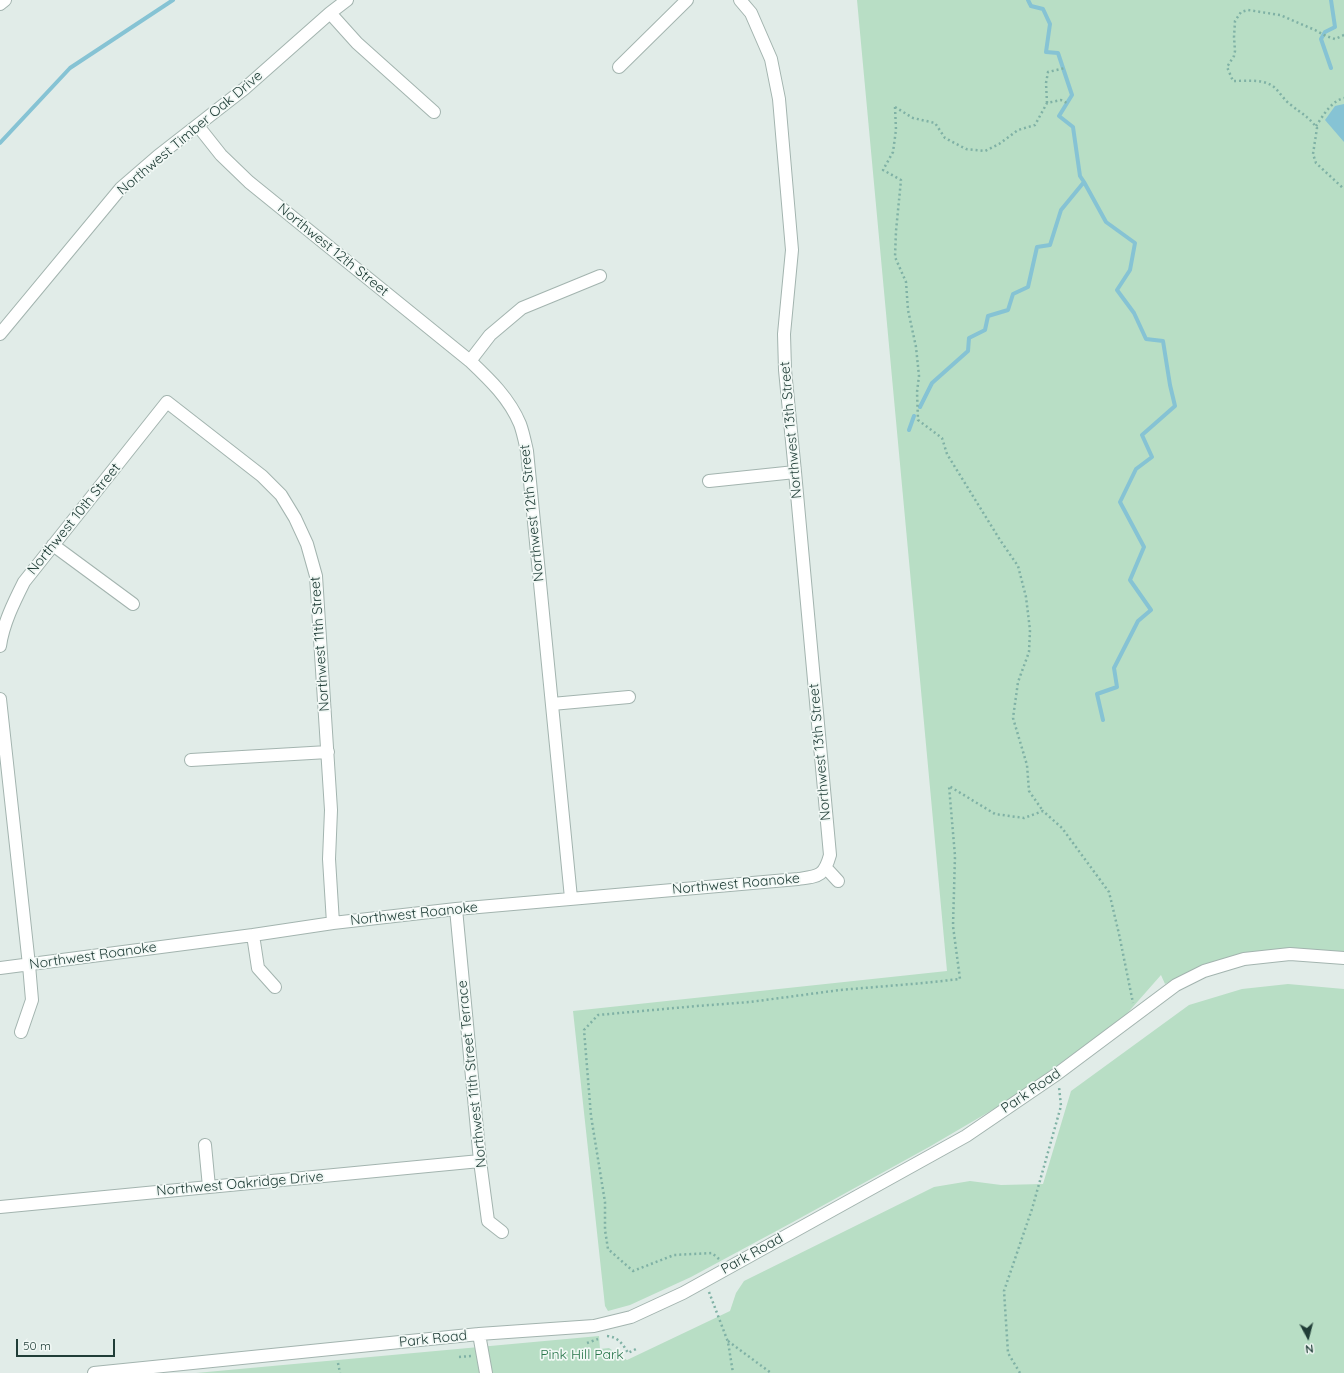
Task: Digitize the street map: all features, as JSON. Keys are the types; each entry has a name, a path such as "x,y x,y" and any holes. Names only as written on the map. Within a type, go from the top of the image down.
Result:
{"street":[{"path":"0,4 5,0"},
{"name":"Northwest Timber Oak Drive","path":"0,334 121,188 158,156 244,90 330,13 347,0"},
{"path":"619,67 687,0"},
{"name":"Northwest 13th Street","path":"740,0 752,13 771,59 780,99 792,250 784,334 785,370 830,855 826,868"},
{"path":"330,13 357,43 434,112"},
{"name":"Northwest 12th Street","path":"198,126 221,155 249,182 470,361 492,381 508,401 520,425 527,451 571,898"},
{"path":"470,361 490,335 522,308 600,276"},
{"name":"Northwest 10th Street","path":"0,646 12,607 24,582 168,402"},
{"name":"Northwest 11th Street","path":"168,402 262,476 280,495 295,518 307,544 316,576 331,810 329,859 333,923"},
{"path":"709,482 795,472"},
{"path":"53,545 133,604"},
{"path":"552,704 629,697"},
{"path":"0,699 32,1000 21,1032"},
{"path":"191,760 328,752"},
{"path":"826,868 838,881"},
{"name":"Northwest Roanoke","path":"0,968 254,935 333,923 456,909 798,879 820,874 826,868"},
{"name":"Northwest 11th Street Terrace","path":"456,909 480,1161 488,1220 502,1232"},
{"path":"254,935 258,968 275,987"},
{"name":"Park Road","path":"94,1373 480,1334 594,1326 631,1317 704,1281 966,1136 1057,1074 1176,985 1204,971 1244,959 1290,954 1344,958"},
{"path":"205,1145 209,1187"},
{"name":"Northwest Oakridge Drive","path":"0,1207 480,1161"},
{"path":"480,1334 486,1373"}],"path":[{"path":"1344,35 1336,39 1280,16 1248,10 1241,12 1235,21 1235,51 1234,56 1227,67 1233,81 1267,83 1275,87 1290,104 1310,119 1317,128 1313,154 1316,163 1344,189"},
{"path":"1065,68 1048,72 1046,83 1047,103 1035,125 1018,130 999,144 985,151 966,149 945,138 935,123 913,118 895,107 896,130 893,152 883,170 901,180 895,257 906,282 908,310 916,347 919,376 917,392 918,420 942,438 947,454 1000,540 1018,566 1026,597 1030,630 1029,652 1018,682 1013,718 1027,765 1029,792 1043,811 1062,828 1109,892 1136,1015"},
{"path":"1316,126 1332,105 1344,98"},
{"path":"1047,103 1061,100 1069,104"},
{"path":"728,1267 712,1253 674,1255 633,1271 608,1249 605,1202 591,1116 584,1030 598,1015 750,1002 840,990 960,979 953,926 955,856 949,786 995,814 1024,818 1043,811"},
{"path":"1020,1373 1008,1352 1004,1291 1032,1209 1060,1106 1059,1085"},
{"path":"704,1281 728,1341 733,1373"},
{"path":"587,1343 607,1336 613,1337 624,1344 628,1353 636,1349"},
{"path":"728,1341 771,1373"},
{"path":"338,1363 340,1373"}],"green space":[{"path":"857,0 1344,0 1344,954 1309,949 1271,954 1192,971 1165,984 1161,975 1124,1017 1011,1099 929,1147 691,1277 630,1305 608,1311 605,1306 573,1011 947,971"},
{"name":"Pink Hill Park","path":"1288,984 1344,989 1344,1373 196,1373 599,1336 600,1349 609,1348 627,1360 730,1311 736,1293 744,1281 934,1187 970,1181 1001,1185 1043,1184 1071,1091 1189,1005 1242,989"}],"water":[{"path":"1344,104 1344,142 1325,120 1335,106"}],"waterway":[{"path":"0,143 70,68 173,0"},
{"path":"1028,0 1031,6 1043,9 1050,24 1046,52 1058,53 1072,95 1059,116 1073,127 1080,176 1106,222 1135,243 1130,270 1117,290 1134,313 1146,339 1163,341 1175,406 1142,435 1152,457 1136,469 1120,502 1144,547 1130,580 1151,610 1138,621 1114,668 1117,687 1097,694 1103,720"},
{"path":"1331,0 1335,27 1325,32 1321,39 1331,68"},
{"path":"920,407 932,383 968,351 969,338 985,330 988,316 1008,310 1013,294 1028,287 1037,247 1050,245 1061,210 1084,182"},
{"path":"909,430 914,416"}]}
